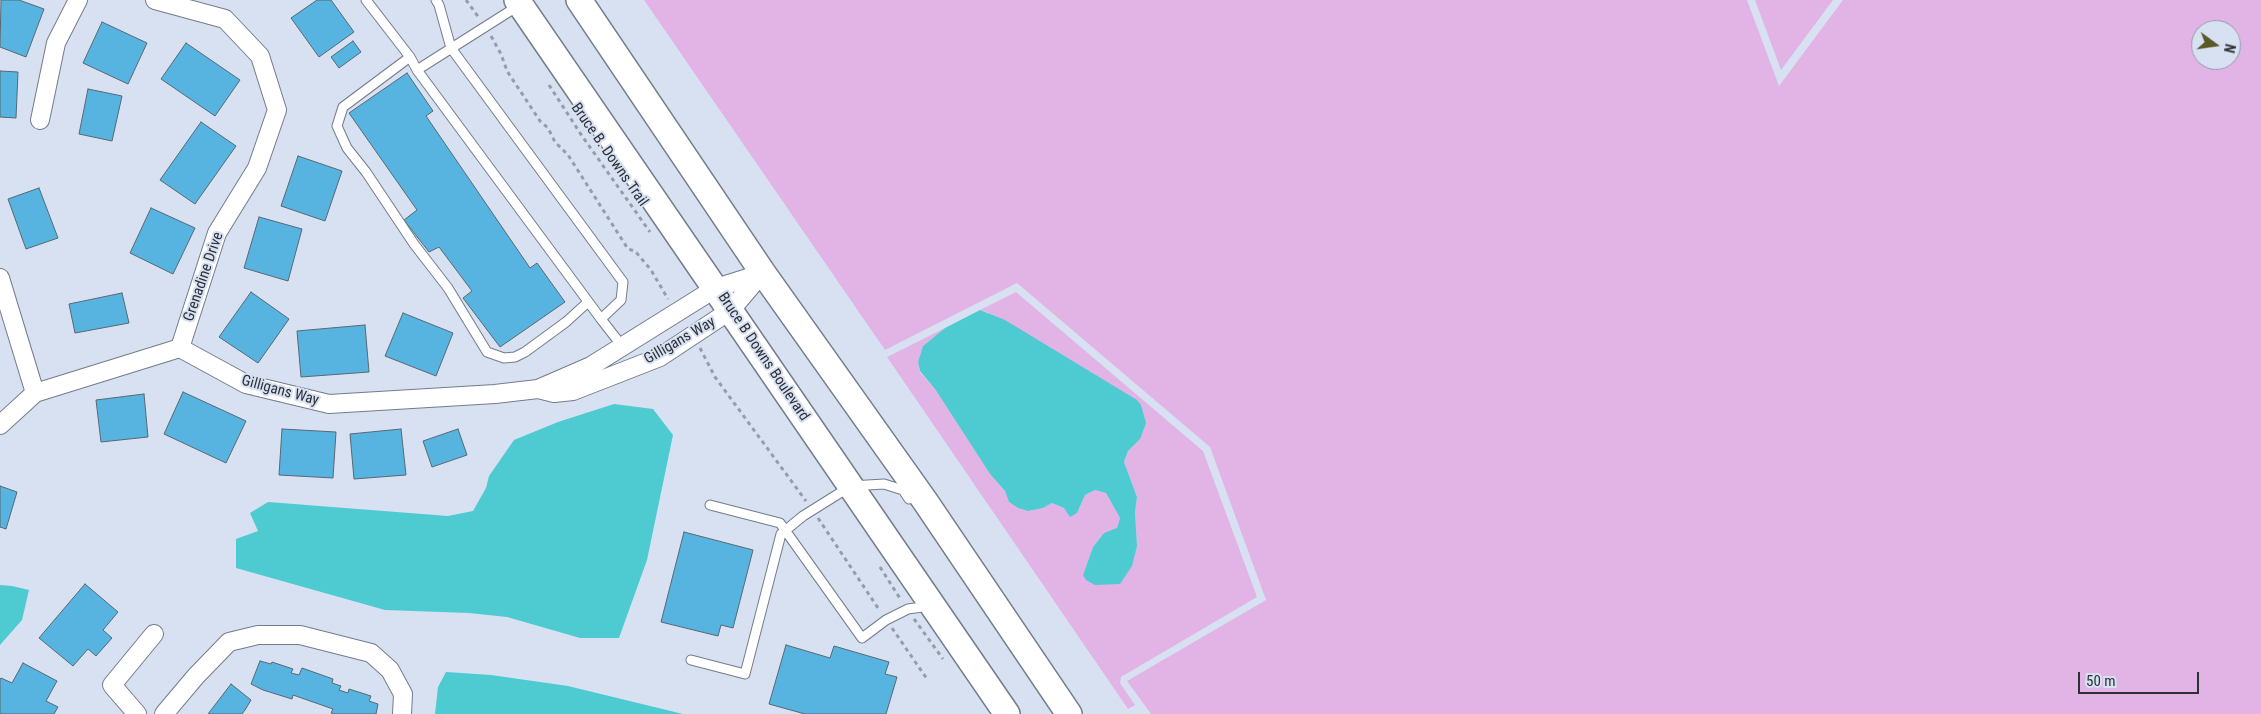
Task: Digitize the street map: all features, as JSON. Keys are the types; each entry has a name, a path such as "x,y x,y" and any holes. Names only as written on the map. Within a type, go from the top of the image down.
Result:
{"main road":[{"path":"580,0 763,273 925,502 1046,687 1069,714"},
{"name":"Bruce B Downs Boulevard","path":"519,2 1007,714"}],"street":[{"path":"40,120 56,43 78,0"},
{"name":"Grenadine Drive","path":"155,0 225,18 260,56 277,110 257,168 217,233 180,348"},
{"name":"Gilligans Way","path":"180,348 246,384 329,404 495,394 538,389 591,366 716,288 763,273"},
{"name":"Gilligans Way","path":"538,389 554,393 573,392 660,357 731,310 763,273"},
{"path":"0,278 35,393"},
{"path":"0,425 35,393 180,348"},
{"path":"137,714 112,685 154,634"},
{"path":"164,714 196,676 229,642 267,635 300,635 371,652 390,670 403,694 402,714"}],"lane":[{"path":"366,0 622,346"},
{"path":"436,0 451,48 623,282 620,300 601,319"},
{"path":"417,70 485,27 519,2"},
{"path":"410,57 343,107 337,126 347,148 366,172 414,244 448,288 488,352 504,358 515,357 525,352 566,322 588,302"},
{"path":"691,660 745,674 780,534 812,510 851,486 884,484 903,490 914,506"},
{"path":"710,505 780,523 862,638 886,620 908,609 932,606"}],"path":[{"path":"466,0 485,27 501,54 507,71 540,121 548,128 555,142 568,155 628,249 635,251 651,270 676,312"},
{"name":"Bruce B. Downs Trail","path":"548,84 654,238"},
{"path":"693,335 715,378 812,510 927,679"}],"shaded area":[{"path":"644,0 1747,0 1779,86 1843,0 2261,0 2261,714 1151,714 1127,681 1266,600 1210,447 1017,283 885,350"},
{"path":"1755,0 1833,0 1781,70"},
{"path":"1016,292 1203,451 1257,597 1121,677 1120,683 1135,705 1128,709 887,357 945,328 923,346 918,362 920,372 935,389 990,474 1005,491 1009,502 1018,508 1028,511 1043,508 1052,503 1077,513 1085,495 1095,490 1106,493 1120,518 1117,529 1104,533 1093,547 1083,575 1137,546 1135,512 1137,497 1124,462 1128,451 1140,439 987,312 980,310"}],"water":[{"path":"980,310 1005,320 1137,400 1141,405 1146,423 1140,439 1128,451 1124,462 1137,497 1135,512 1137,546 1132,566 1120,584 1095,585 1086,580 1083,575 1093,547 1104,533 1117,528 1120,518 1106,493 1095,490 1085,495 1077,513 1070,517 1064,508 1052,503 1043,508 1028,511 1018,508 1009,502 1005,491 990,474 935,389 920,371 918,362 923,346 945,328"},
{"path":"614,404 653,409 673,435 647,560 619,638 580,638 507,617 469,613 385,610 236,568 236,539 258,531 250,513 268,502 448,516 473,511 486,488 489,476 514,440 558,422"},
{"path":"0,585 29,590 22,620 0,645"},
{"path":"446,672 491,675 568,686 683,714 435,714 438,687"}],"building":[{"path":"1,0 19,0 44,9 26,57 0,47"},
{"path":"317,0 331,0 354,32 319,57 291,18"},
{"path":"102,22 147,43 128,84 83,63"},
{"path":"353,41 361,52 339,68 331,57"},
{"path":"186,43 240,80 215,116 161,79"},
{"path":"0,71 18,72 16,118 0,117"},
{"path":"407,73 433,111 426,116 530,268 537,263 565,302 500,347 463,298 472,291 439,247 429,252 404,220 417,210 349,113"},
{"path":"88,89 122,96 112,141 79,134"},
{"path":"201,122 236,146 195,204 160,180"},
{"path":"298,156 342,171 325,221 281,206"},
{"path":"39,188 58,238 26,249 8,199"},
{"path":"151,208 195,228 173,274 130,253"},
{"path":"259,217 302,229 288,281 244,268"},
{"path":"251,292 289,319 258,363 219,337"},
{"path":"122,293 129,323 75,333 69,304"},
{"path":"403,313 453,333 436,376 385,356"},
{"path":"365,325 369,372 301,377 297,331"},
{"path":"183,392 246,421 226,463 164,434"},
{"path":"144,394 148,437 101,442 96,400"},
{"path":"282,429 336,432 333,478 279,475"},
{"path":"401,429 406,475 354,479 350,434"},
{"path":"458,429 467,455 432,467 423,441"},
{"path":"0,486 17,492 6,529 0,527"},
{"path":"684,532 753,550 733,628 721,625 718,636 661,622"},
{"path":"85,584 118,612 103,630 112,638 96,656 88,649 73,666 39,638"},
{"path":"786,645 830,658 834,646 889,662 885,674 897,677 886,714 805,714 769,704"},
{"path":"260,661 271,664 272,662 293,669 291,673 299,675 302,668 333,679 332,683 341,686 339,690 348,693 349,689 371,696 369,701 378,704 376,714 334,714 331,713 333,709 293,695 292,699 263,690 251,684"},
{"path":"23,663 57,681 46,701 58,707 54,714 0,714 0,679 12,683"},
{"path":"231,684 251,700 242,714 208,714"}]}
